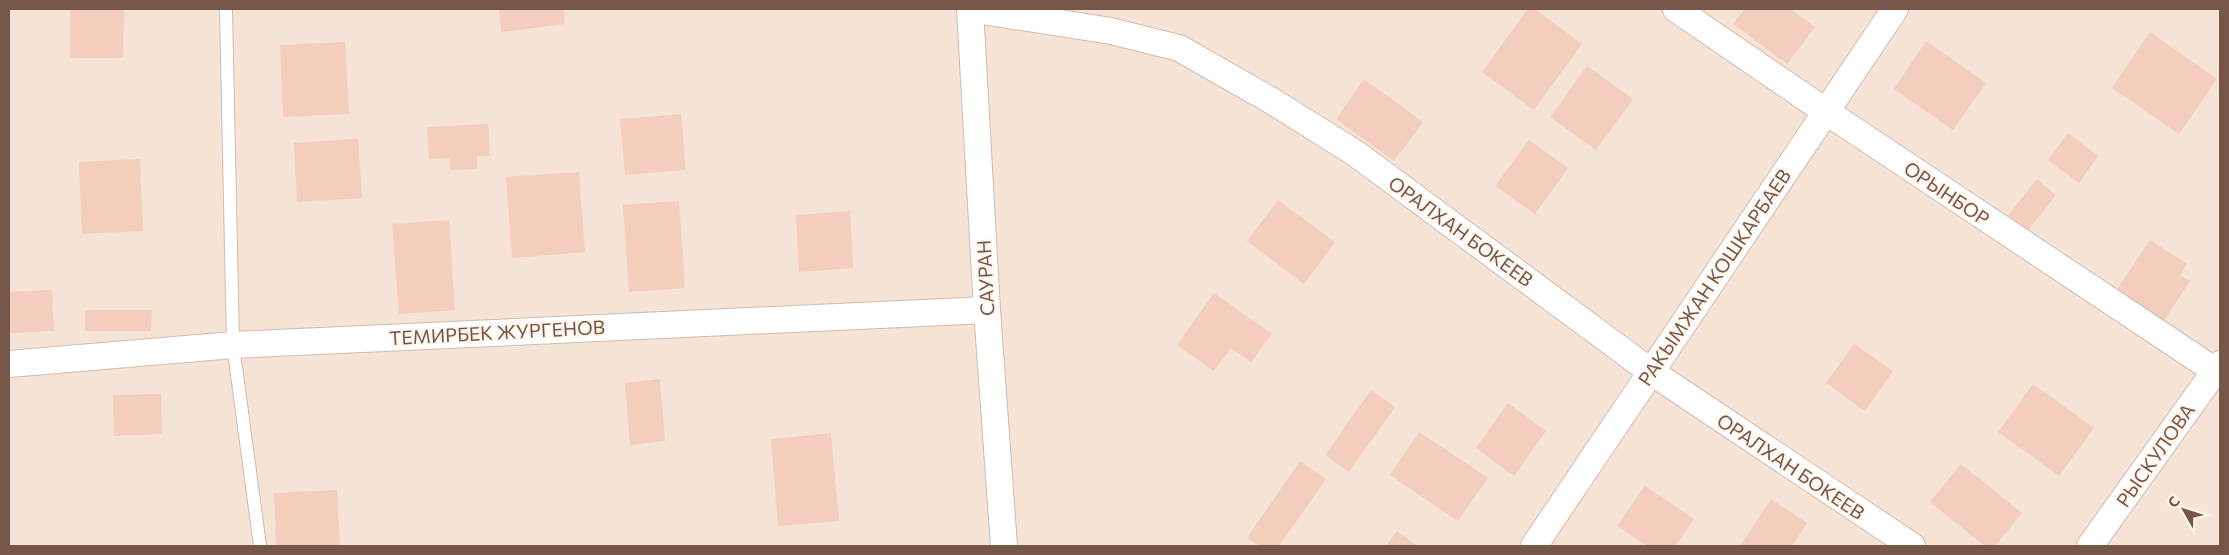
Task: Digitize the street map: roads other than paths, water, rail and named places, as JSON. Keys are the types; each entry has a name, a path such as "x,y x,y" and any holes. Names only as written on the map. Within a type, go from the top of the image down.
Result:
{"street":[{"name":"САУРАН","path":"970,9 987,310 1004,546"},
{"name":"ОРАЛХАН БОКЕЕВ","path":"970,9 1110,31 1179,48 1272,101 1355,153 1650,371 1912,546"},
{"name":"ОРЫНБОР","path":"1676,9 1825,111 2219,369"},
{"name":"РАКЫМЖАН КОШКАРБАЕВ","path":"1534,546 1895,9"},
{"name":"ТЕМИРБЕК ЖУРГЕНОВ","path":"9,364 233,345 987,310"},
{"name":"РЫСКУЛОВА","path":"2090,546 2219,369"}],"lane":[{"path":"226,9 233,345 260,546"}]}
